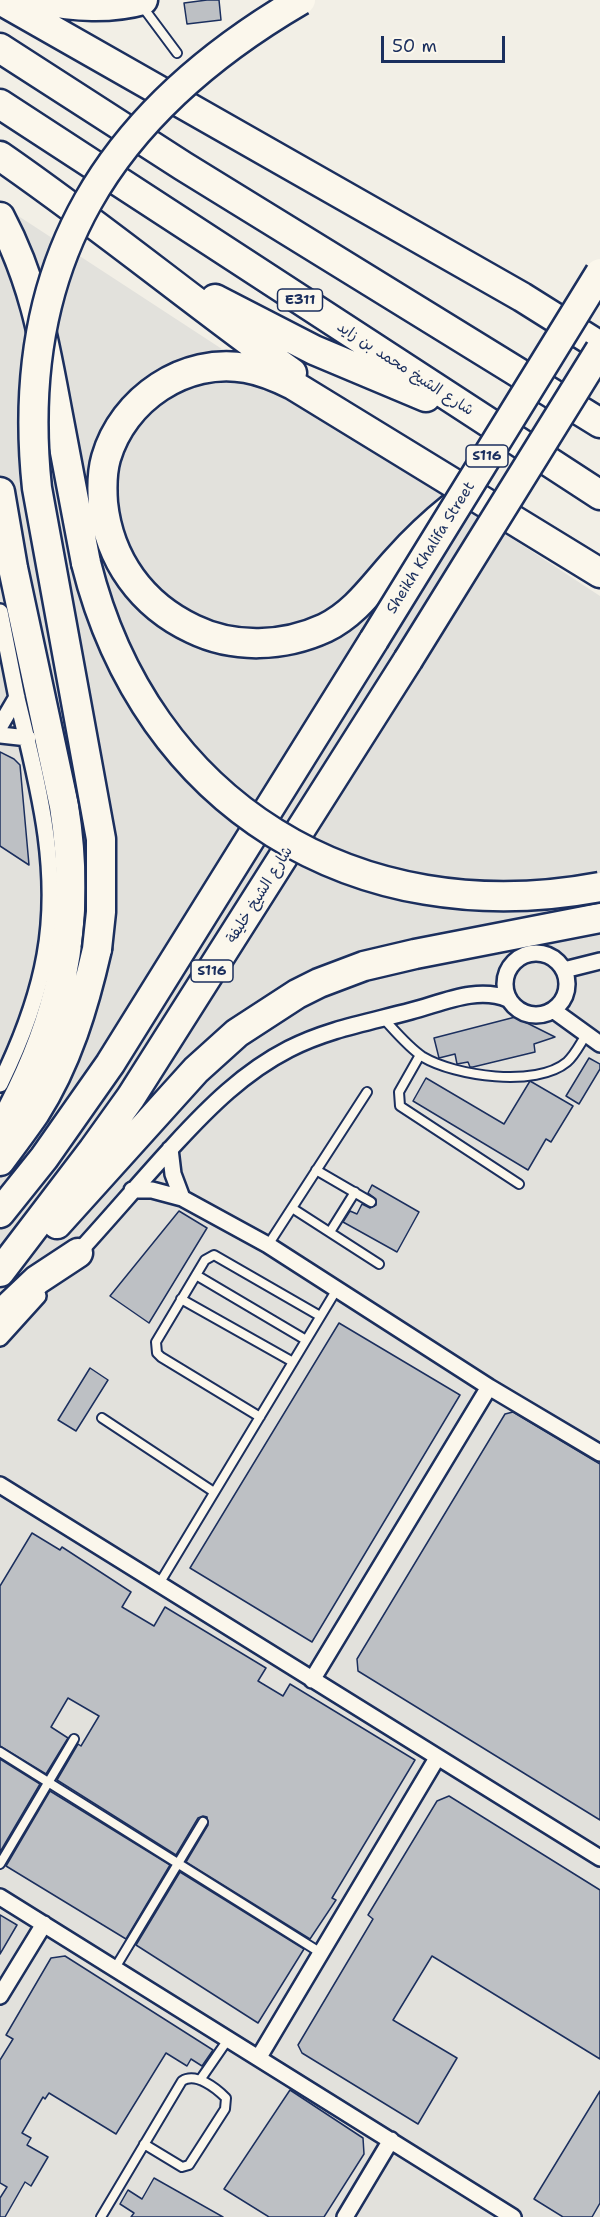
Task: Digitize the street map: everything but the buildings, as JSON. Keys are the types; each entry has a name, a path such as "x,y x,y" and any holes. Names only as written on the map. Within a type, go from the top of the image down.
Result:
{"highway":[{"path":"0,0 522,297 600,348"},
{"path":"41,0 84,5 141,1"},
{"path":"0,1161 36,1111 57,1073 74,1033 97,949 101,912 100,839 37,488 34,458 33,399 45,310 74,225 89,198 124,148 144,124 188,81 260,26 301,0"},
{"path":"0,48 193,172 600,423"},
{"name":"شارع الشيخ محمد بن زايد","path":"0,104 600,495"},
{"path":"0,156 208,312 403,452"},
{"path":"0,217 25,271 48,351 86,563 94,595 109,637 134,687 151,714 186,758 217,789 269,830 327,861 390,883 455,895 499,897 556,894 600,887"},
{"path":"122,246 240,313 314,350 381,380 480,418"},
{"name":"Sheikh Khalifa Street","path":"0,1213 44,1158 110,1065 600,273"},
{"name":"شارع الشيخ خليفة","path":"0,1272 93,1150 142,1080 408,660 600,348"},
{"path":"459,502 415,541 352,611 326,628 296,639 265,644 234,642 204,634 175,621 150,602 130,579 114,551 105,521 102,490 105,459 115,435 124,420 147,395 185,374 218,367 244,368 269,374 292,385 600,573"},
{"path":"0,492 13,568 64,806 72,865 72,896 65,969 40,1050 23,1090 0,1132"},
{"path":"26,1239 41,1234 58,1223 208,1058 237,1033 297,994 363,966 600,918"},
{"path":"0,1315 37,1280 78,1253"}],"street":[{"path":"0,612 17,697 28,738 50,867 45,956 28,1020 8,1055 0,1084"},
{"path":"0,726 17,697"},
{"path":"0,735 28,738"},
{"path":"0,1338 170,1149 218,1099 261,1065 290,1048 350,1025 476,994 499,995 528,1014 541,1015 553,1010 563,999 567,985 564,970 549,956 535,953 522,956 511,965 505,978 508,999"},
{"path":"564,970 600,961"},
{"path":"553,1010 600,1044"},
{"path":"170,1149 173,1174 183,1198"},
{"path":"132,1190 152,1190 183,1198 268,1245 489,1387 600,1453"},
{"path":"312,1680 489,1387"},
{"path":"0,1485 600,1858"},
{"path":"259,2057 437,1758"},
{"path":"0,1897 513,2217"},
{"path":"0,1996 44,1924"},
{"path":"345,2217 391,2140"}],"lane":[{"path":"141,1 177,53"},
{"path":"383,1018 420,1055 441,1066 496,1077 529,1075 566,1062 586,1035"},
{"path":"420,1055 399,1092 399,1106 519,1184"},
{"path":"268,1245 367,1092"},
{"path":"316,1170 372,1202"},
{"path":"330,1232 355,1192"},
{"path":"292,1208 379,1264"},
{"path":"260,1417 157,1353 156,1342 181,1299 207,1257 218,1256 320,1316"},
{"path":"196,1275 306,1340"},
{"path":"159,1584 337,1289"},
{"path":"181,1299 293,1362"},
{"path":"102,1418 214,1492"},
{"path":"0,1864 74,1739"},
{"path":"0,1752 321,1953"},
{"path":"115,1968 203,1822"},
{"path":"200,2080 229,2038"},
{"path":"101,2217 144,2144 183,2081 192,2077 224,2095 227,2102 192,2163 182,2166 144,2144"}],"shaded area":[{"path":"0,204 600,596 600,2217 0,2217"}]}
